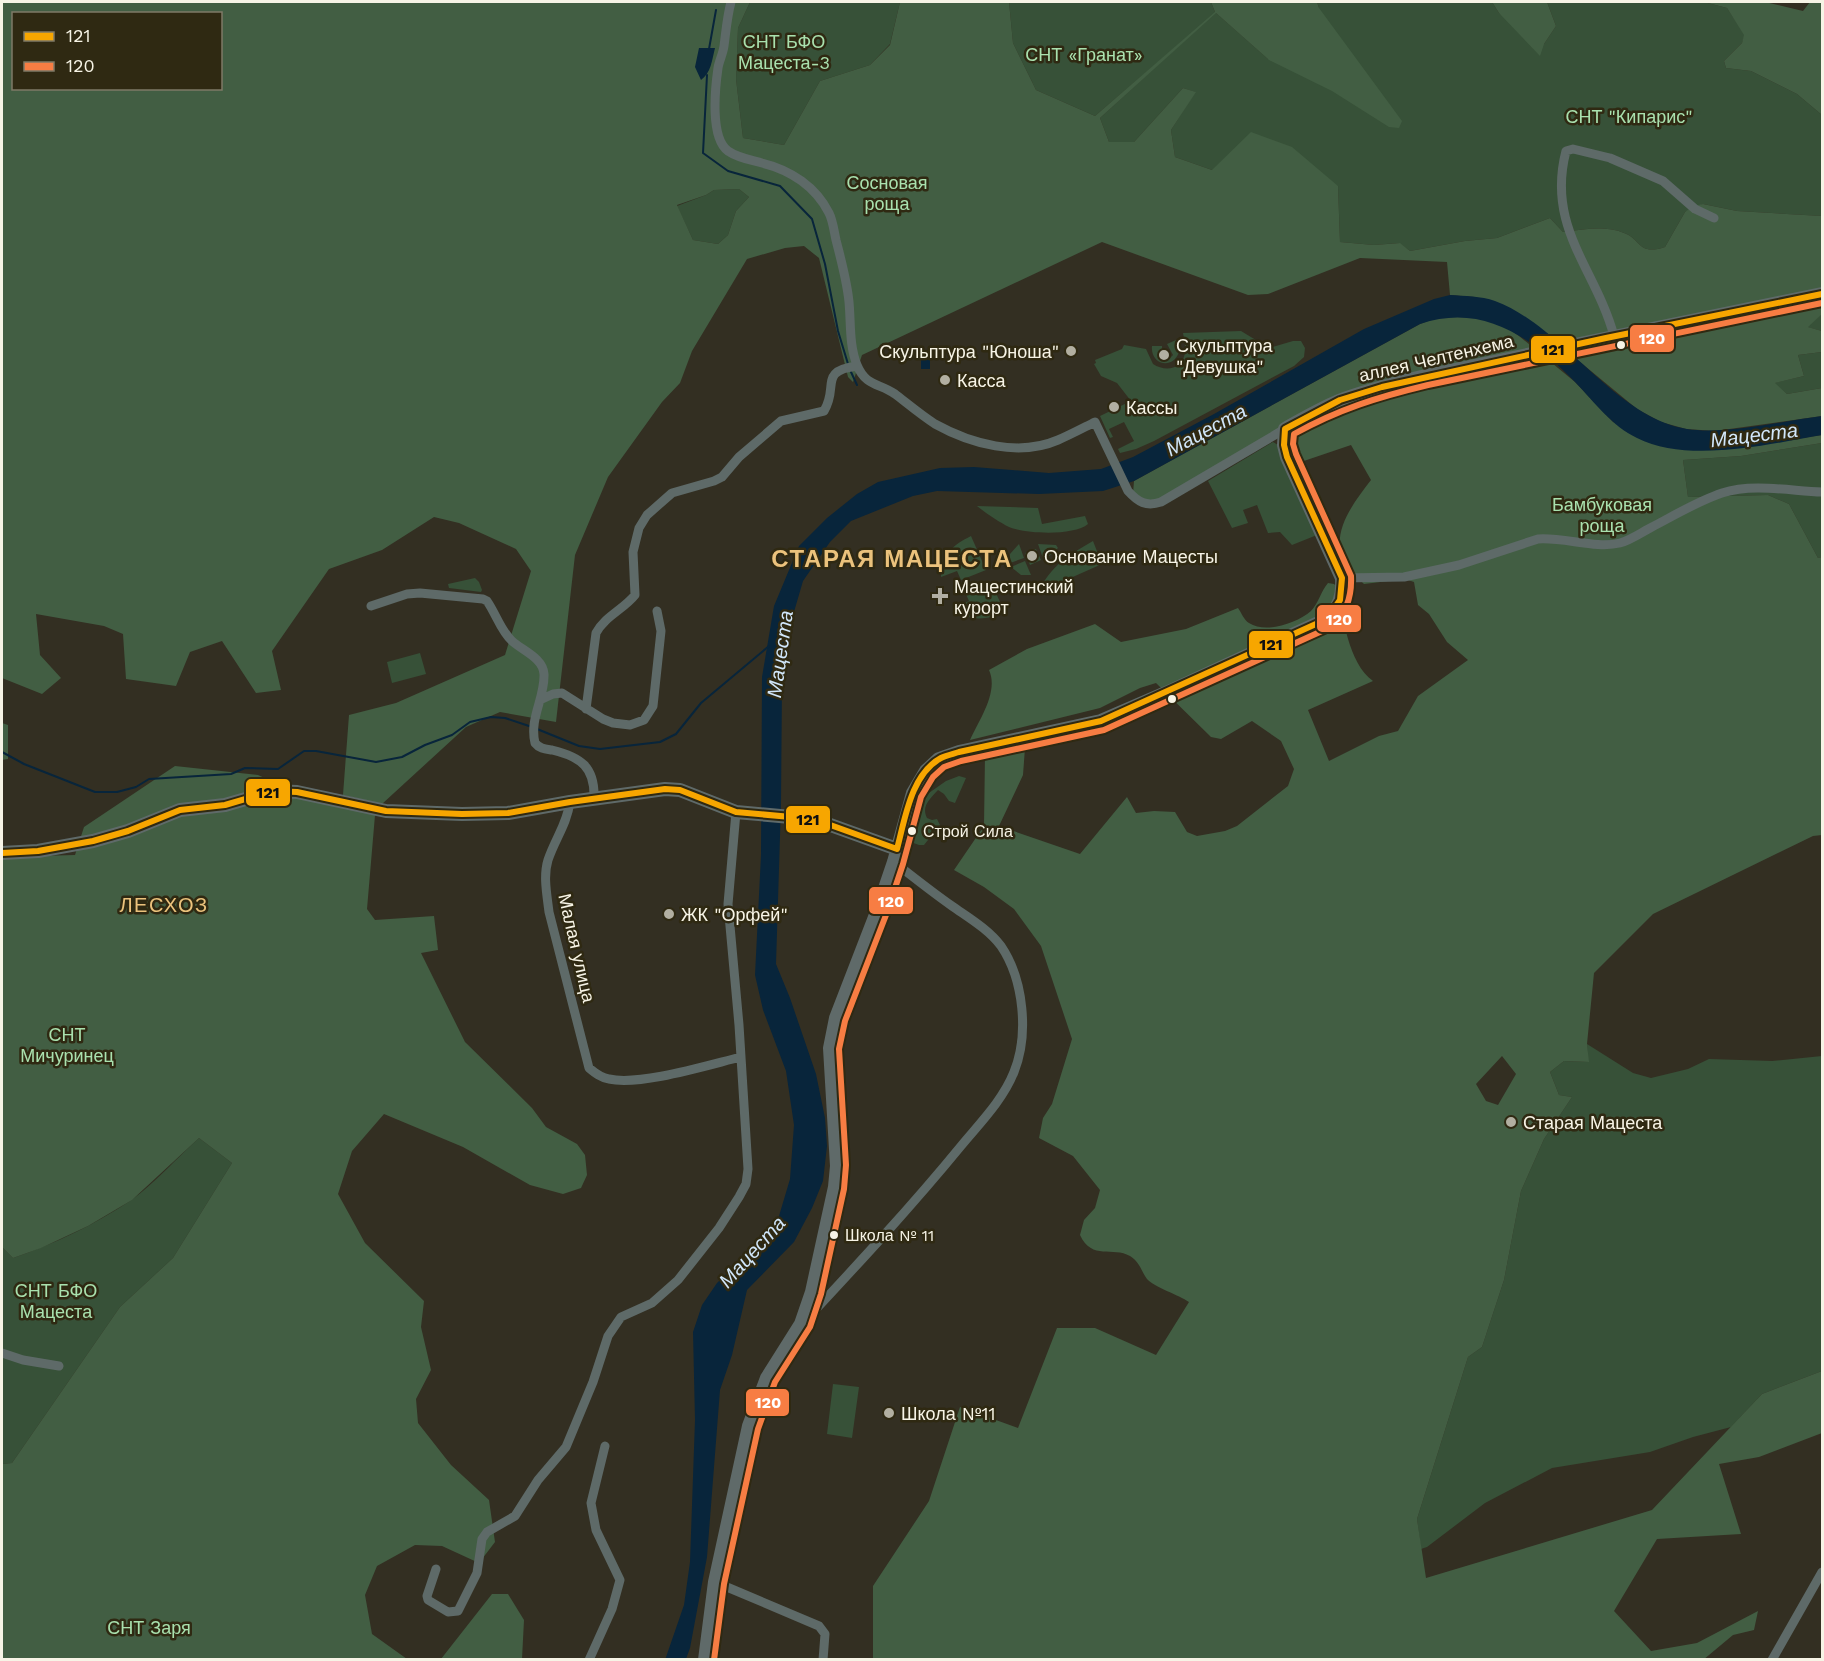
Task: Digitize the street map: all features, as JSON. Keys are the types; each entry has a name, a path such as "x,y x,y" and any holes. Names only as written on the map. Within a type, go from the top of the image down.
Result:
{"main road":[{"name":"аллея Челтенхема","path":"1285,429 1340,400 1382,387 1614,336 1822,294"},
{"path":"705,1659 716,1582 744,1444 757,1400 777,1360 801,1324 812,1292 837,1173 830,1057 832,1032 896,856 913,793 926,771 939,759 959,752 1091,724 1167,693 1327,619 1336,611 1341,600 1342,578 1287,457 1284,445 1285,429"},
{"path":"2,853 38,851 93,841 128,831 180,810 225,805 273,791 297,792 386,811 426,814 508,813 594,798 672,789 736,812 802,818 833,826 896,856"}],"street":[{"path":"586,709 599,628 635,595 633,552 639,528 647,515 672,493 714,482 723,477 739,458 781,421 824,411 834,374 838,369 857,366 851,345 849,300 830,215 818,196 802,180 786,171 728,151 721,144 716,132 718,68 724,48 731,2"},
{"path":"1614,336 1606,308 1576,250 1563,215 1562,189 1566,152 1573,149 1610,158 1663,180 1695,209 1714,218"},
{"name":"аллея Челтенхема","path":"857,366 869,382 890,390 934,423 969,439 990,445 1018,447 1040,445 1058,440 1095,422 1127,490 1136,499 1148,504 1161,501 1285,429"},
{"path":"1342,578 1404,577 1459,565 1538,539 1551,538 1608,545 1621,543 1684,510 1725,492 1771,489 1822,492"},
{"path":"371,606 407,594 420,593 488,601 510,640 540,662 544,675 534,721 533,735 537,746 570,755 584,764 592,776 594,798"},
{"path":"540,700 562,693 603,719 621,725 637,724 649,715 653,706 662,630 657,611"},
{"name":"Малая улица","path":"570,802 569,814 546,867 546,886 549,912 589,1068 598,1076 610,1080 642,1080 741,1057"},
{"path":"436,1569 427,1596 428,1600 448,1612 458,1611 477,1573 482,1539 487,1532 515,1516 538,1480 566,1447 608,1336 621,1317 652,1303 678,1280 718,1228 746,1184 748,1170 741,1057 728,904 736,812"},
{"path":"801,1324 910,1208 990,1111 1011,1080 1020,1052 1023,1014 1015,976 1001,947 987,931 896,856"},
{"path":"2,1353 23,1360 59,1366"},
{"path":"588,1659 612,1610 620,1580 596,1530 591,1503 604,1446"},
{"path":"1772,1659 1822,1572"},
{"path":"716,1582 819,1626 825,1634 823,1659"}],"green space":[{"name":"Сосновая роща","path":"2,2 750,2 738,28 736,79 743,138 784,145 820,81 870,65 890,45 900,2 1009,2 1013,43 1036,90 1095,116 1215,12 1211,2 1317,2 1319,8 1402,121 1399,128 1389,127 1332,91 1269,60 1216,13 1100,118 1109,142 1134,142 1183,88 1196,92 1171,130 1175,157 1212,170 1251,132 1292,147 1338,186 1340,242 1374,245 1400,243 1410,251 1497,238 1550,218 1563,232 1609,229 1630,236 1645,248 1656,249 1665,247 1685,212 1693,206 1703,204 1737,211 1822,216 1822,314 1808,327 1822,331 1822,352 1798,355 1804,376 1775,383 1787,394 1822,388 1822,416 1715,431 1686,429 1661,422 1637,409 1534,324 1511,309 1475,297 1450,295 1447,262 1360,258 1268,294 1248,295 1102,242 862,355 853,382 848,377 819,258 804,246 785,248 747,259 692,351 680,383 662,402 608,477 575,555 556,722 500,712 466,727 382,804 343,795 349,715 396,703 505,655 531,571 516,549 459,523 434,517 382,550 329,569 272,651 281,690 256,693 222,641 190,652 176,686 126,679 123,634 104,626 36,614 40,655 61,678 42,694 2,678","holes":["739,189 749,197 736,211 728,235 718,244 693,240 677,205 714,190"]},
{"name":"СНТ БФО Мацеста-3","path":"750,2 900,2 890,44 870,65 820,81 784,145 743,138 736,79 738,28"},
{"name":"СНТ \"Кипарис\"","path":"1009,2 1211,2 1215,12 1268,59 1319,8 1317,2 1492,2 1499,13 1544,44 1556,26 1547,2 1704,2 1727,8 1745,35 1742,43 1724,61 1726,68 1751,71 1797,94 1822,115 1822,216 1737,211 1703,204 1685,212 1665,247 1656,249 1645,248 1630,236 1609,229 1563,232 1550,218 1497,238 1410,251 1399,243 1374,245 1340,242 1338,186 1212,170 1175,157 1171,130 1195,92 1183,88 1134,142 1109,142 1100,118 1207,20 1095,116 1036,90 1013,43"},
{"path":"1492,2 1547,2 1556,26 1544,44 1540,56 1499,13"},
{"path":"1704,2 1765,2 1803,11 1810,2 1822,2 1822,115 1797,94 1751,71 1726,68 1724,61 1742,43 1744,35 1727,8"},
{"path":"739,189 749,197 736,211 728,235 718,244 693,240 677,206 714,190"},
{"path":"1821,314 1822,331 1807,327"},
{"name":"Бамбуковая роща","path":"1439,317 1480,318 1508,328 1575,382 1613,422 1689,450 1722,450 1822,435 1822,443 1741,456 1683,460 1688,497 1768,495 1789,504 1818,558 1822,557 1822,835 1813,836 1653,914 1594,973 1587,1044 1589,1062 1564,1061 1550,1072 1559,1095 1572,1097 1544,1139 1521,1191 1504,1280 1482,1347 1468,1357 1417,1519 1426,1578 1652,1510 1762,1394 1822,1371 1822,1433 1759,1457 1719,1464 1741,1534 1657,1539 1614,1611 1651,1651 1697,1643 1758,1611 1754,1630 1733,1635 1703,1660 873,1660 873,1586 929,1501 960,1407 1018,1428 1057,1328 1095,1328 1156,1355 1189,1302 1150,1282 1130,1256 1117,1252 1103,1252 1090,1248 1085,1243 1080,1235 1084,1220 1095,1208 1100,1190 1073,1156 1039,1138 1043,1118 1052,1104 1072,1039 1041,946 1014,909 984,887 954,870 984,826 985,755 1025,748 1023,775 999,826 1080,854 1127,797 1136,813 1175,812 1187,832 1197,836 1225,831 1237,826 1288,786 1294,769 1281,741 1252,721 1221,739 1211,737 1156,683 1140,688 1100,708 970,740 990,697 992,687 989,670 1027,649 1095,624 1121,642 1186,629 1238,608 1247,622 1256,626 1281,626 1311,611 1328,583 1337,587 1344,625 1352,651 1365,673 1373,681 1308,710 1329,761 1379,736 1398,731 1418,696 1468,660 1447,642 1429,614 1418,605 1414,582 1405,579 1364,584 1347,568 1340,544 1344,521 1371,480 1351,445 1295,464 1290,427 1160,499 1146,501 1133,494 1134,481 1420,324","holes":["1502,1056 1516,1074 1498,1105 1486,1101 1476,1084"]},
{"path":"1241,331 1269,348 1301,341 1305,348 1304,357 1294,366 1154,441 1120,453 1118,449 1134,441 1124,422 1109,429 1113,437 1110,438 1100,416 1131,401 1117,383 1101,376 1094,364 1095,360 1122,349 1124,345 1146,349 1153,364 1168,369 1177,366 1183,359 1185,346 1183,333"},
{"path":"1176,340 1179,352 1176,358 1167,363 1158,361 1152,352 1152,346 1162,346 1162,359 1168,360 1173,355 1167,344"},
{"path":"1822,352 1822,388 1787,394 1774,383 1804,376 1798,355"},
{"path":"1273,442 1278,445 1317,535 1292,545 1280,532 1268,533 1257,505 1243,510 1248,523 1232,528 1208,481"},
{"path":"1822,443 1822,557 1818,558 1789,504 1768,495 1688,497 1683,460 1741,456"},
{"path":"977,506 1038,508 1042,524 1085,516 1088,524 1072,531 1050,533 1027,531 1009,527"},
{"path":"971,536 986,570 961,580 957,571 941,577 945,557 959,543"},
{"path":"1093,541 1102,564 1039,592 1054,568 1068,556"},
{"path":"1019,544 1024,558 1010,563 1010,554"},
{"path":"1038,544 1056,545 1058,548 1044,561"},
{"path":"1036,549 1041,560 1030,565 1025,553"},
{"path":"1025,561 1031,575 1021,575 1011,567"},
{"path":"475,578 479,582 481,592 449,588 448,584"},
{"path":"991,582 1005,613 991,617 971,618 953,608 969,601 965,592"},
{"path":"420,653 426,674 392,683 387,662"},
{"path":"2,723 8,725 8,759 2,760"},
{"path":"175,766 258,775 285,787 375,815 367,909 375,920 434,916 438,950 421,953 465,1042 532,1108 546,1127 577,1144 585,1155 587,1175 581,1188 563,1194 530,1185 463,1147 384,1114 352,1151 338,1194 365,1243 424,1301 421,1327 431,1370 416,1399 418,1423 451,1465 489,1500 495,1542 479,1563 442,1546 415,1545 377,1566 365,1595 372,1634 407,1659 2,1659 2,1464 12,1463 120,1307 173,1258 232,1163 199,1138 132,1200 88,1226 13,1258 2,1247 2,857 75,855 84,827"},
{"path":"959,776 966,778 955,803 949,801 938,790 926,806 927,818 937,819 940,825 924,845 908,841 921,792 926,795 946,781"},
{"path":"1587,1044 1633,1073 1651,1078 1688,1069 1709,1059 1772,1061 1822,1056 1822,1371 1762,1394 1731,1427 1650,1452 1552,1468 1485,1503 1427,1547 1421,1549 1417,1519 1468,1357 1482,1347 1504,1280 1521,1191 1544,1139 1572,1097 1559,1095 1550,1072 1564,1061 1588,1062"},
{"name":"СНТ БФО Мацеста","path":"199,1138 232,1163 173,1258 120,1307 12,1463 2,1464 2,1247 13,1258 44,1247 88,1226 138,1195"},
{"path":"833,1384 859,1387 852,1438 827,1434"},
{"path":"492,1594 508,1594 524,1620 522,1659 441,1659"}],"water":[{"path":"699,48 715,48 709,70 701,80 695,67"},
{"name":"Мацеста","path":"1450,295 1490,299 1520,313 1544,330 1636,408 1661,421 1687,429 1719,430 1822,416 1822,435 1729,450 1680,450 1657,446 1637,438 1620,427 1604,414 1560,367 1525,339 1486,321 1443,318 1420,324 1134,481 1103,491 1039,494 937,491 913,496 851,521 830,542 803,581 789,629 782,682 776,964 816,1074 825,1118 827,1146 823,1181 794,1242 747,1290 732,1355 720,1390 707,1557 690,1648 686,1659 665,1660 684,1605 690,1562 695,1420 693,1332 702,1305 717,1283 752,1249 779,1216 790,1179 794,1125 786,1071 763,1010 755,975 761,855 762,677 774,606 799,546 827,518 857,494 878,482 940,468 974,467 1049,473 1101,469 1133,457 1364,329 1434,299"},
{"path":"921,354 930,354 930,369 921,369"}],"waterway":[{"path":"709,49 716,10"},
{"path":"707,75 703,153 728,171 780,186 812,219 848,364"},
{"path":"851,372 857,385"},
{"name":"Мацеста","path":"537,729 579,746 600,749 660,742 676,734 701,703 769,646"},
{"path":"2,752 24,764 95,792 117,792 136,787 149,779 231,774 245,768 278,769 304,751 316,751 376,762 402,757 452,735 470,722 491,717 505,718 532,727"}],"transit line":[{"name":"121","path":"2,853 38,851 93,841 128,831 180,810 225,805 273,791 297,792 386,811 462,814 508,813 665,789 680,790 736,812 822,822 897,849 916,786 931,765 941,758 1101,721 1327,619 1340,600 1342,578 1287,457 1284,445 1285,429 1340,400 1382,387 1822,294"},
{"name":"120","path":"714,1660 724,1584 758,1429 775,1382 810,1327 821,1294 844,1189 846,1165 839,1049 845,1021 886,915 921,797 933,777 944,767 961,761 1104,730 1333,626 1348,603 1351,576 1296,454 1293,444 1294,434 1375,399 1428,385 1822,303"}],"place":[{"name":"Скульптура \"Юноша\"","path":"1071,351"},
{"name":"Скульптура \"Девушка\"","path":"1164,355"},
{"name":"Касса","path":"945,380"},
{"name":"Кассы","path":"1114,407"},
{"name":"Основание Мацесты","path":"1032,556"},
{"name":"Мацестинский курорт","path":"940,596"},
{"name":"Строй Сила","path":"912,831"},
{"name":"ЖК \"Орфей\"","path":"669,914"},
{"name":"Старая Мацеста","path":"1511,1122"},
{"name":"Школа № 11","path":"834,1235"},
{"name":"Школа №11","path":"889,1413"}],"district":[{"name":"СТАРАЯ МАЦЕСТА","path":"892,559"},
{"name":"ЛЕСХОЗ","path":"164,905"}],"park label":[{"name":"СНТ «Гранат»","path":"1084,54"},
{"name":"СНТ Мичуринец","path":"67,1044"},
{"name":"СНТ Заря","path":"149,1627"}]}
